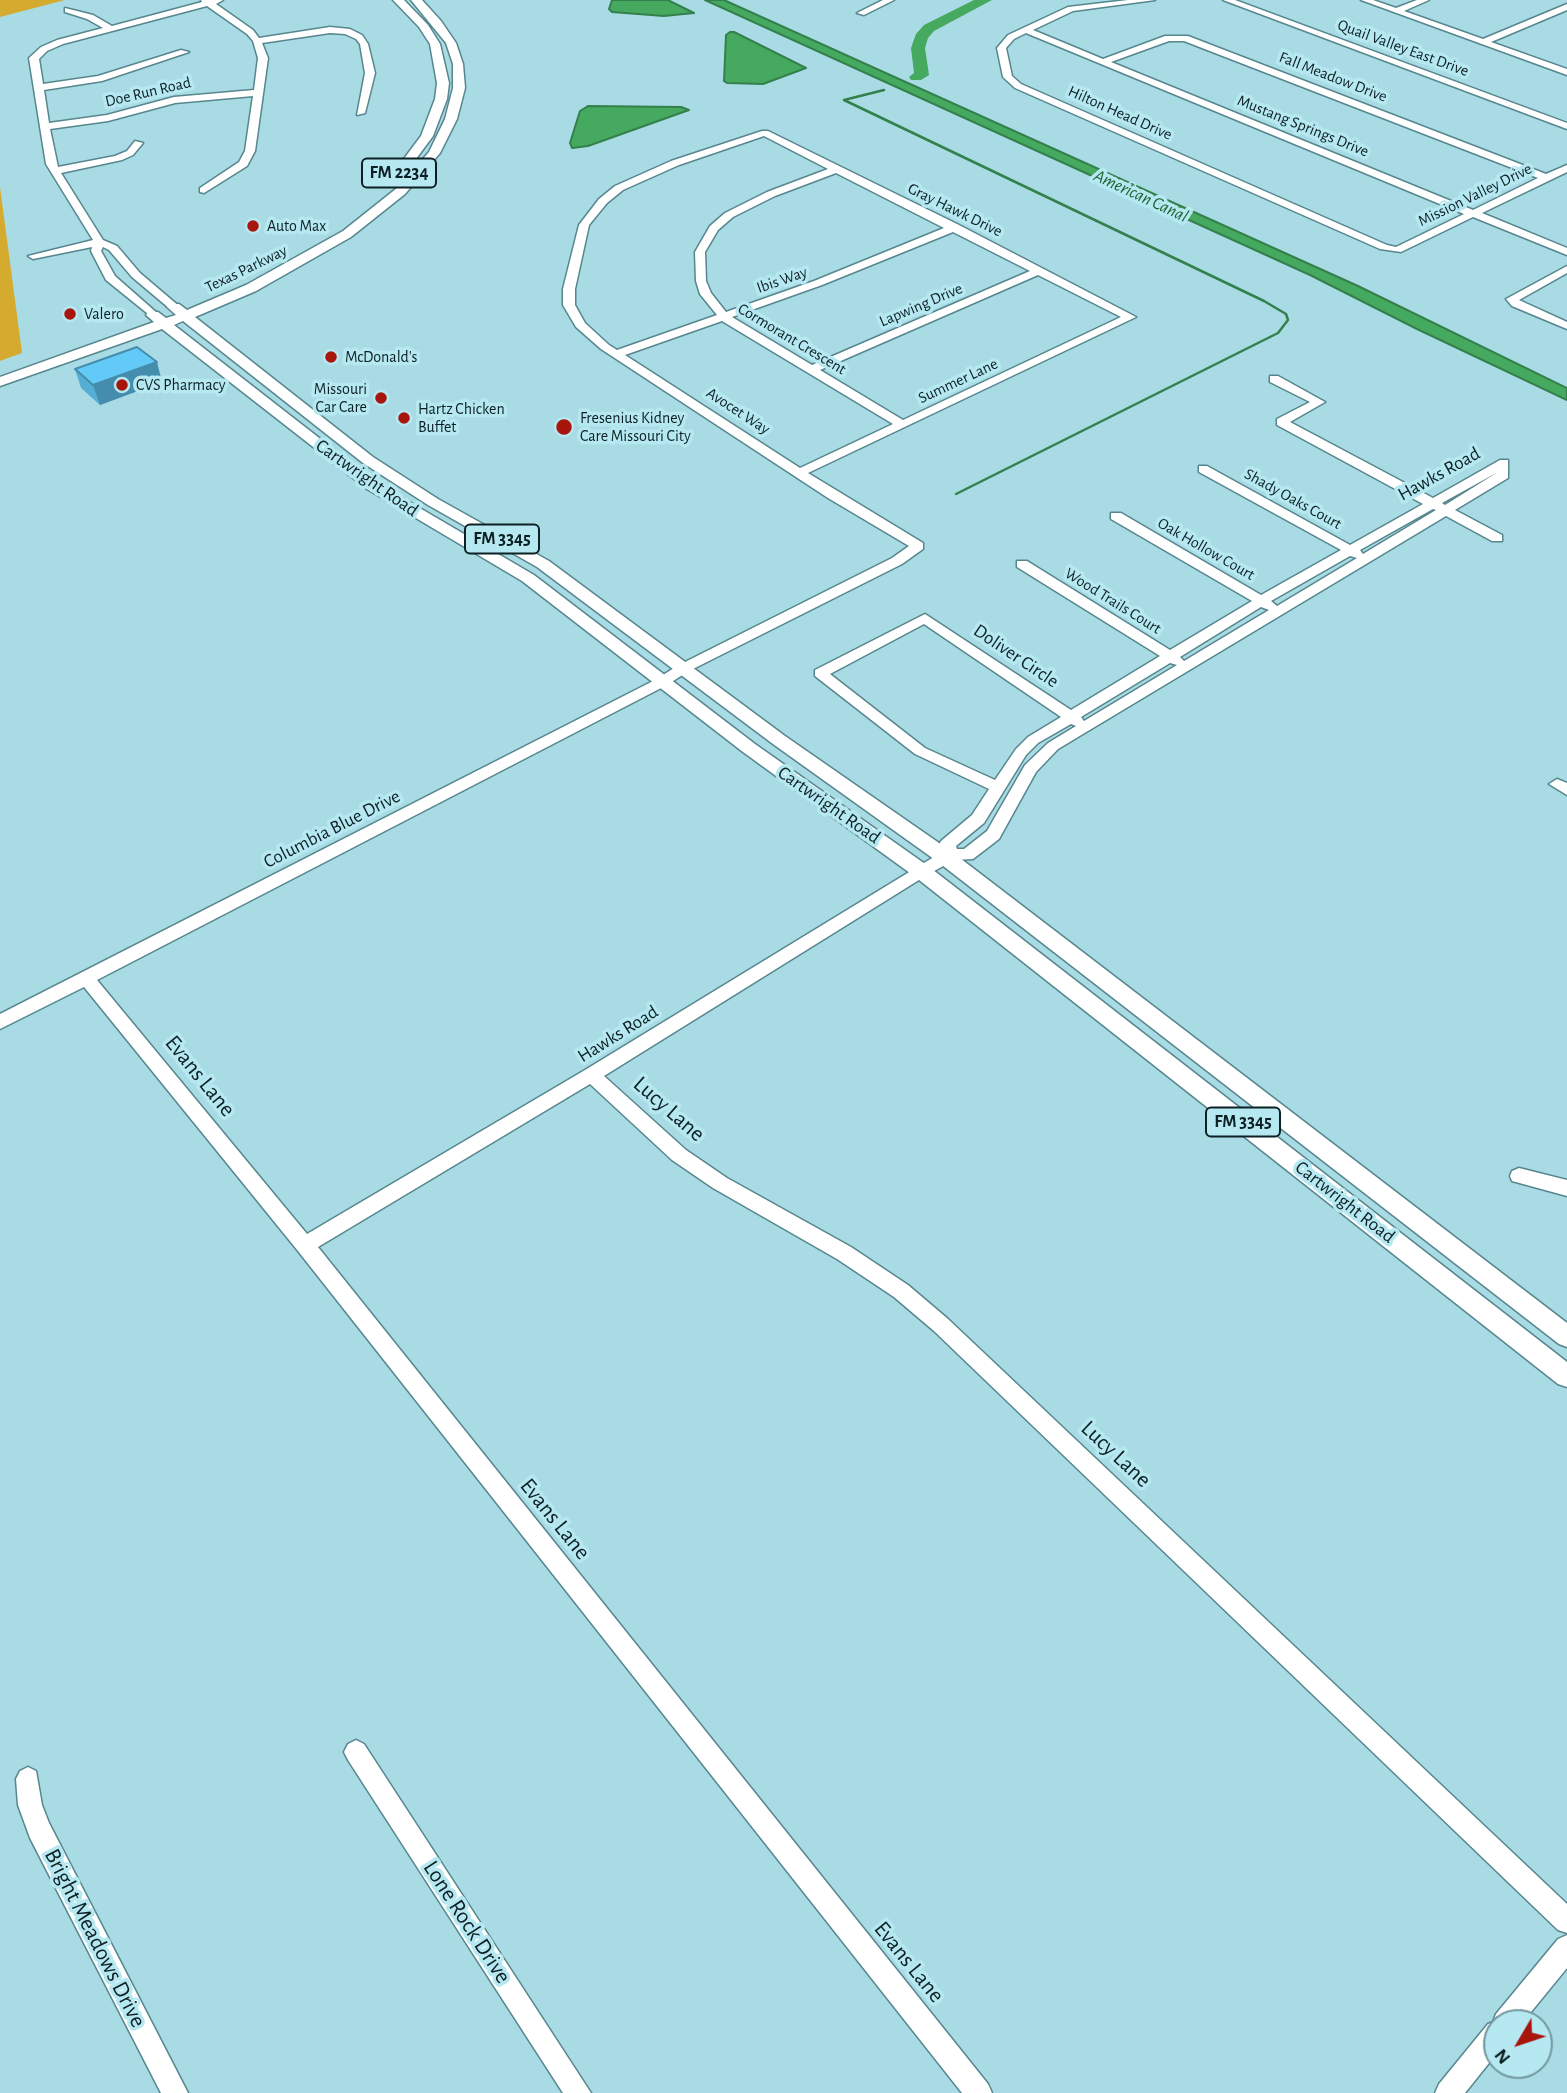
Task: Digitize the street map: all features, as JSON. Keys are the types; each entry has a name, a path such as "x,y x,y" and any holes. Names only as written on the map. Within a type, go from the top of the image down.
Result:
{"main road":[{"name":"Texas Parkway","path":"179,312 327,232 381,192 414,157 428,136 438,112 443,83 435,44 423,25 398,0"},
{"name":"Texas Parkway","path":"0,371 159,319 275,276 347,234 401,191 434,153 451,119 457,98 458,64 446,34 416,0"},
{"name":"Cartwright Road","path":"179,312 368,460 433,502 544,564 682,669 948,855 1567,1337"},
{"name":"Texas Parkway","path":"0,382 159,319"},
{"name":"Cartwright Road","path":"159,319 349,469 399,503 528,578 749,748 921,871 1567,1376"},
{"path":"275,410 294,402"},
{"path":"349,469 368,460"},
{"path":"485,551 503,540"},
{"path":"1281,1151 1303,1130"}],"street":[{"path":"861,13 890,0"},
{"name":"Hilton Head Drive","path":"1151,0 1071,9 1010,37 1001,48 1008,76 1018,86 1384,247 1397,250"},
{"name":"Quail Valley East Drive","path":"1227,0 1567,126"},
{"path":"1365,0 1567,72"},
{"path":"1397,11 1425,0"},
{"name":"Cartwright Road","path":"179,312 136,275 113,248 99,243 51,164 34,58 44,49 211,1"},
{"path":"204,190 243,164 250,151 263,58 257,41 239,21 211,1"},
{"path":"1484,43 1567,7"},
{"path":"68,10 90,17 111,29"},
{"path":"257,41 330,30 347,31 359,37 364,44 370,73 360,113"},
{"name":"Mustang Springs Drive","path":"1027,30 1567,252"},
{"name":"Fall Meadow Drive","path":"1105,61 1168,38 1185,38 1547,178"},
{"path":"38,88 99,79 184,52"},
{"name":"Doe Run Road","path":"44,127 108,118 174,100 209,95 259,93"},
{"name":"Gray Hawk Drive","path":"765,134 1041,270 1130,317"},
{"name":"Avocet Way","path":"682,669 897,561 918,546 799,473 616,354 580,325 569,305 569,289 584,225 590,215 619,188 642,176 745,138 765,134"},
{"path":"55,171 118,158 130,153 138,143"},
{"name":"Mission Valley Drive","path":"1397,250 1567,168"},
{"name":"Cormorant Crescent","path":"836,169 747,204 714,228 700,252 699,263 706,294 724,317 903,425"},
{"name":"Ibis Way","path":"616,354 818,284 955,228"},
{"name":"Cartwright Road","path":"99,243 96,251 110,278 159,319"},
{"path":"33,256 99,243"},
{"path":"1567,269 1512,299 1516,304 1567,326"},
{"name":"Lapwing Drive","path":"813,369 1041,270"},
{"name":"Summer Lane","path":"799,473 1130,317"},
{"path":"1274,379 1319,402 1281,422 1497,538"},
{"name":"Hawks Road","path":"305,1245 591,1075 948,855 967,855 993,835 1030,769 1041,757 1086,727 1504,475 1504,463 1261,601 1070,716 1021,752 978,819 947,845 948,855"},
{"name":"Shady Oaks Court","path":"1203,470 1366,559"},
{"name":"Oak Hollow Court","path":"1116,516 1279,611"},
{"name":"Wood Trails Court","path":"1022,564 1186,667"},
{"name":"Doliver Circle","path":"998,787 920,751 820,673 925,618 1086,727"},
{"name":"Columbia Blue Drive","path":"0,1022 662,682 682,669"},
{"name":"Evans Lane","path":"87,979 305,1245 979,2093"},
{"name":"Lucy Lane","path":"591,1075 679,1155 720,1183 844,1253 901,1291 941,1325 1567,1921"},
{"path":"1519,1176 1567,1188"},
{"name":"Lone Rock Drive","path":"356,1752 578,2093"},
{"name":"Bright Meadows Drive","path":"28,1779 30,1805 39,1829 175,2093"},
{"path":"1517,2009 1567,1948"},
{"path":"1448,2093 1483,2050"}],"shaded area":[{"path":"0,0 65,0 0,17"},
{"path":"0,187 22,353 0,361"}],"water":[{"path":"612,0 668,0 694,13 664,16 612,12 609,9"},
{"name":"American Canal","path":"705,0 724,0 1358,286 1567,388 1567,400 1310,275"},
{"path":"730,32 806,68 763,84 727,83 724,81 726,35"},
{"path":"588,106 681,107 689,110 588,146 572,148 570,143 580,111"}],"building":[{"path":"137,347 157,362 93,385 75,369"}],"waterway":[{"path":"916,77 922,75 918,48 921,37 929,28 985,0"},
{"path":"884,90 844,100 1264,301 1286,314 1288,320 1278,333 956,494"}],"place":[{"name":"Auto Max","path":"253,226"},
{"name":"Valero","path":"70,314"},
{"name":"McDonald's","path":"331,357"},
{"name":"CVS Pharmacy","path":"122,385"},
{"name":"Missouri Car Care","path":"381,398"},
{"name":"Hartz Chicken Buffet","path":"404,418"},
{"name":"Fresenius Kidney Care Missouri City","path":"564,427"}]}
